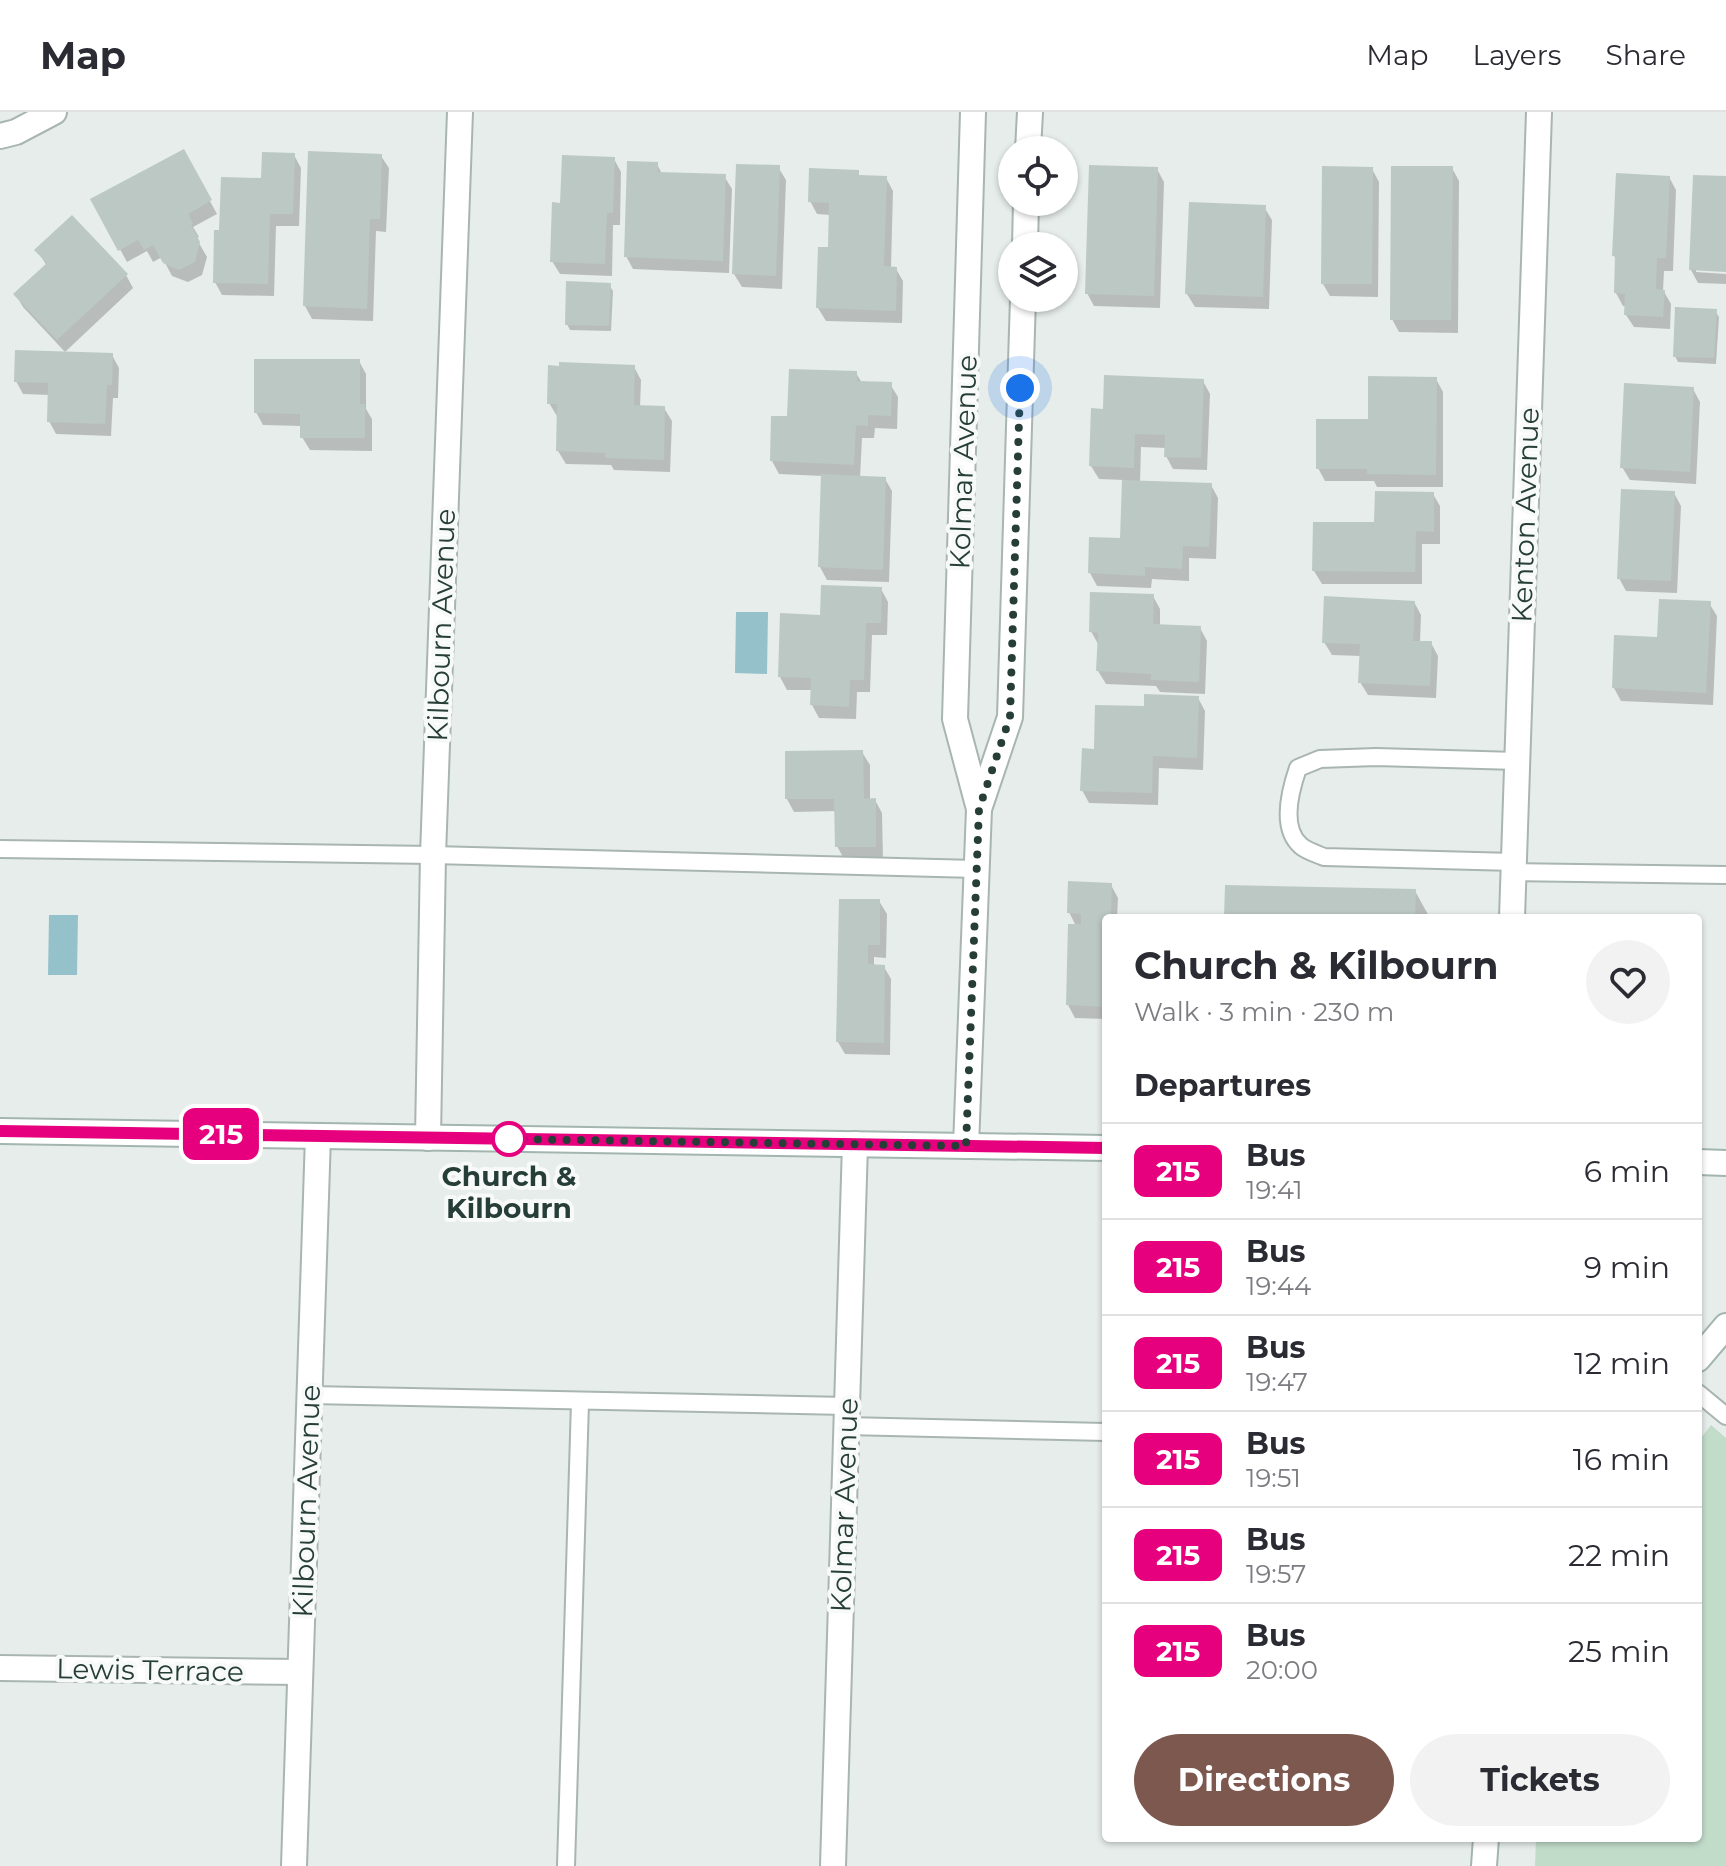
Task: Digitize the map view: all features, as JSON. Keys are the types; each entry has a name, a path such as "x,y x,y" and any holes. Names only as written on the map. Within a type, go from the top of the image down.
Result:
{"street":[{"path":"0,136 16,132 54,112"},
{"name":"Kilbourn Avenue","path":"428,1138 433,855 460,112"},
{"name":"Kolmar Avenue","path":"973,112 955,719 979,809"},
{"path":"1029,136 1030,112"},
{"name":"Kenton Avenue","path":"1512,914 1539,112"},
{"name":"Kolmar Avenue","path":"966,1146 979,809 1010,717 1023,312"},
{"path":"0,1131 1102,1148"},
{"name":"Kilbourn Avenue","path":"294,1866 318,1136"},
{"name":"Kolmar Avenue","path":"833,1866 855,1144"},
{"path":"1702,1162 1726,1163"},
{"path":"1702,1354 1726,1326"},
{"name":"Lewis Terrace","path":"0,1668 300,1672"},
{"path":"1484,1866 1486,1842"}],"lane":[{"path":"1517,761 1376,757 1320,759 1298,768 1290,791 1289,830 1302,846 1324,857 1726,875"},
{"path":"0,849 433,855 976,869"},
{"path":"310,1395 580,1402 1102,1432"},
{"path":"1702,1396 1726,1416"},
{"path":"566,1866 580,1402"}],"green space":[{"path":"1711,1425 1726,1438 1726,1866 1535,1866 1536,1842 1702,1842 1702,1437"}],"water":[{"path":"736,612 768,612 767,674 735,673"},
{"path":"49,915 78,915 77,975 48,975"}],"building":[{"path":"184,149 212,200 188,214 200,242 195,262 179,270 163,263 153,245 144,250 138,240 118,251 90,199"},
{"path":"308,151 382,154 380,219 370,219 367,309 303,306"},
{"path":"262,152 295,153 293,214 270,214 268,284 213,283 214,230 219,230 221,177 261,178"},
{"path":"562,155 615,157 613,213 607,213 605,264 550,262 552,202 560,203"},
{"path":"627,161 658,162 658,172 726,174 723,261 624,257"},
{"path":"736,164 780,165 776,276 732,274"},
{"path":"1089,165 1158,167 1154,296 1085,294"},
{"path":"1322,166 1373,167 1372,284 1321,284"},
{"path":"1391,166 1453,166 1451,320 1390,320"},
{"path":"809,168 859,170 859,175 887,176 884,266 897,267 896,311 816,308 818,247 828,247 829,203 808,202"},
{"path":"1616,173 1670,176 1666,258 1657,258 1656,289 1665,290 1663,317 1624,315 1625,294 1614,293 1615,256 1612,256"},
{"path":"1693,175 1726,176 1726,272 1689,270"},
{"path":"1189,202 1266,205 1263,297 1185,294"},
{"path":"72,215 128,274 57,340 13,294 47,263 34,250"},
{"path":"566,281 611,283 609,326 565,325"},
{"path":"1675,307 1717,309 1714,358 1673,357"},
{"path":"15,350 113,353 112,385 107,385 105,424 47,422 48,383 14,382"},
{"path":"254,359 360,359 360,404 365,404 365,438 300,438 300,414 254,413"},
{"path":"559,362 635,365 634,405 665,406 664,460 605,458 605,453 556,451 557,404 547,404 548,365 559,366"},
{"path":"789,369 857,371 857,381 892,382 891,416 868,415 868,426 856,425 854,465 770,461 771,416 787,416"},
{"path":"1104,375 1204,379 1201,458 1164,457 1165,435 1135,434 1134,468 1089,466 1091,408 1103,409"},
{"path":"1368,376 1437,377 1436,475 1367,474 1367,469 1316,469 1316,419 1368,419"},
{"path":"1624,383 1694,387 1690,472 1620,468"},
{"path":"821,474 886,477 883,570 818,567"},
{"path":"1122,480 1212,483 1209,547 1183,546 1182,569 1145,567 1145,576 1088,573 1089,537 1120,538"},
{"path":"1621,489 1675,491 1671,581 1617,579"},
{"path":"1375,491 1434,492 1434,532 1416,531 1415,572 1312,571 1313,522 1374,522"},
{"path":"821,585 882,587 881,623 866,623 864,680 850,680 849,707 810,705 811,678 778,677 780,613 820,615"},
{"path":"1090,592 1154,594 1153,624 1201,626 1199,682 1151,680 1151,674 1096,671 1098,633 1089,632"},
{"path":"1324,596 1415,601 1413,641 1432,641 1430,686 1358,683 1360,644 1322,643"},
{"path":"1659,599 1711,601 1706,693 1612,688 1614,635 1657,637"},
{"path":"1144,694 1199,696 1197,758 1153,756 1152,793 1080,791 1082,748 1094,749 1095,705 1144,706"},
{"path":"863,750 864,799 876,798 876,847 835,847 834,799 785,799 785,751"},
{"path":"1068,881 1112,883 1111,914 1102,914 1102,1007 1066,1005 1068,924 1081,924 1081,914 1067,913"},
{"path":"1225,885 1416,889 1415,914 1224,914"},
{"path":"839,899 880,899 880,945 868,945 868,964 885,965 884,1043 836,1042"}],"bus line":[{"name":"215","path":"0,1131 1102,1148"}],"place":[{"name":"Church & Kilbourn","path":"509,1139"}],"route":[{"path":"509,1139 966,1146 979,809 1010,717 1020,388"}]}
